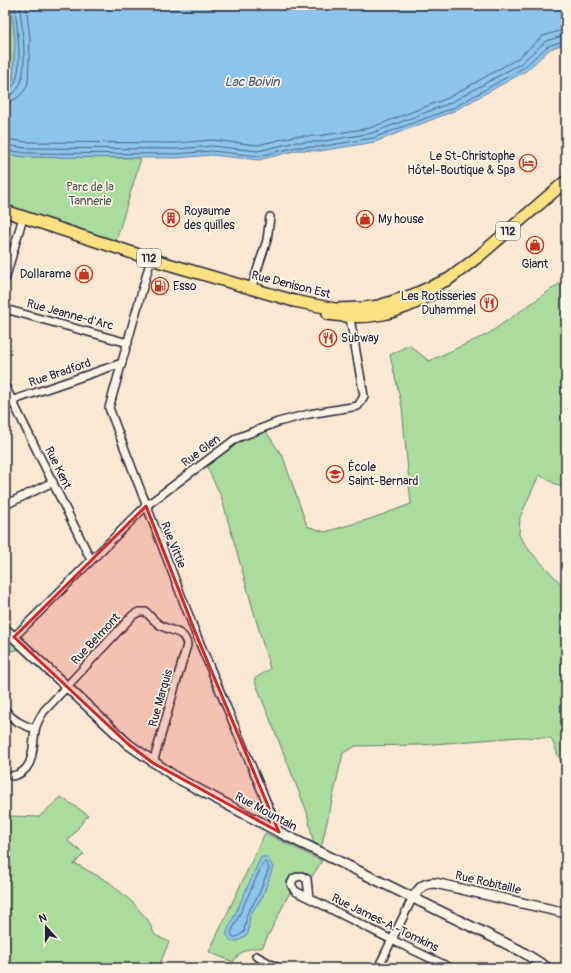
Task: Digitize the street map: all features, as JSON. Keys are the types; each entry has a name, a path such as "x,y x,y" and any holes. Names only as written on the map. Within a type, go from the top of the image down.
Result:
{"main road":[{"name":"Rue Denison Est","path":"5,211 251,289 294,301 327,314 349,313 377,316 400,309 437,292 449,279 495,243 566,181"}],"street":[{"path":"5,280 23,217"},
{"path":"251,289 267,240 270,217"},
{"name":"Rue Vittie","path":"152,258 109,408 196,634 279,832"},
{"name":"Rue Jeanne-d'Arc","path":"5,309 128,343"},
{"name":"Rue Glen","path":"14,637 146,506 237,438 278,422 309,414 358,406 364,396 349,313"},
{"name":"Rue Bradford","path":"9,402 122,363"},
{"name":"Rue Kent","path":"5,386 9,402 53,482 91,560"},
{"path":"5,504 53,482"},
{"name":"Rue Belmont","path":"12,776 20,774 30,764 35,729 44,711 133,615 139,612 146,612 160,625 180,633 186,638"},
{"name":"Rue Mountain","path":"5,629 66,688 128,744 177,778 279,832 412,899 521,951 548,968"},
{"name":"Rue Marquis","path":"154,763 187,645 186,638"},
{"path":"5,710 12,719 20,724 35,729"},
{"name":"Rue Robitaille","path":"412,899 420,887 427,883 435,883 566,913"},
{"name":"Rue James-A.-Tomkins","path":"309,898 451,968"},
{"path":"378,968 412,899"},
{"path":"256,956 278,968"}],"highlighted area":[{"path":"146,506 196,634 279,832 153,763 128,744 14,637"}],"green space":[{"path":"5,5 11,5 15,39 13,80 5,88"},
{"name":"Parc de la Tannerie","path":"5,154 26,157 141,158 116,241 5,205"},
{"path":"566,279 566,473 561,487 539,475 520,517 519,535 530,551 566,589 566,774 551,738 519,737 422,745 356,746 343,753 321,848 314,845 307,812 254,679 270,669 221,496 203,459 263,427 283,457 307,526 325,532 370,519 411,504 402,407 390,355 409,345 429,361 488,334"},
{"path":"5,634 22,649 5,652"},
{"path":"5,787 8,816 39,817 61,797 88,815 68,841 84,854 73,865 76,864 109,882 132,902 148,920 155,935 169,942 158,968 5,968"},
{"path":"265,833 322,861 311,878 305,872 296,873 289,877 287,884 290,892 262,948 246,950 233,962 209,952"}],"water":[{"name":"Lac Boivin","path":"11,5 566,5 566,43 550,49 526,71 454,111 375,142 320,151 298,150 259,160 211,155 177,158 26,157 5,154 5,89 13,80 15,39"},
{"path":"261,857 267,857 273,867 263,896 250,915 248,934 238,941 231,941 226,934"}],"place":[{"name":"Le St-Christophe Hôtel-Boutique & Spa","path":"528,163"},
{"name":"Royaume des quilles","path":"171,218"},
{"name":"My house","path":"365,219"},
{"name":"Giant","path":"535,245"},
{"name":"Dollarama","path":"84,274"},
{"name":"Esso","path":"160,286"},
{"name":"Les Rotisseries Duhammel","path":"489,303"},
{"name":"Subway","path":"328,338"},
{"name":"École Saint-Bernard","path":"335,474"}]}
